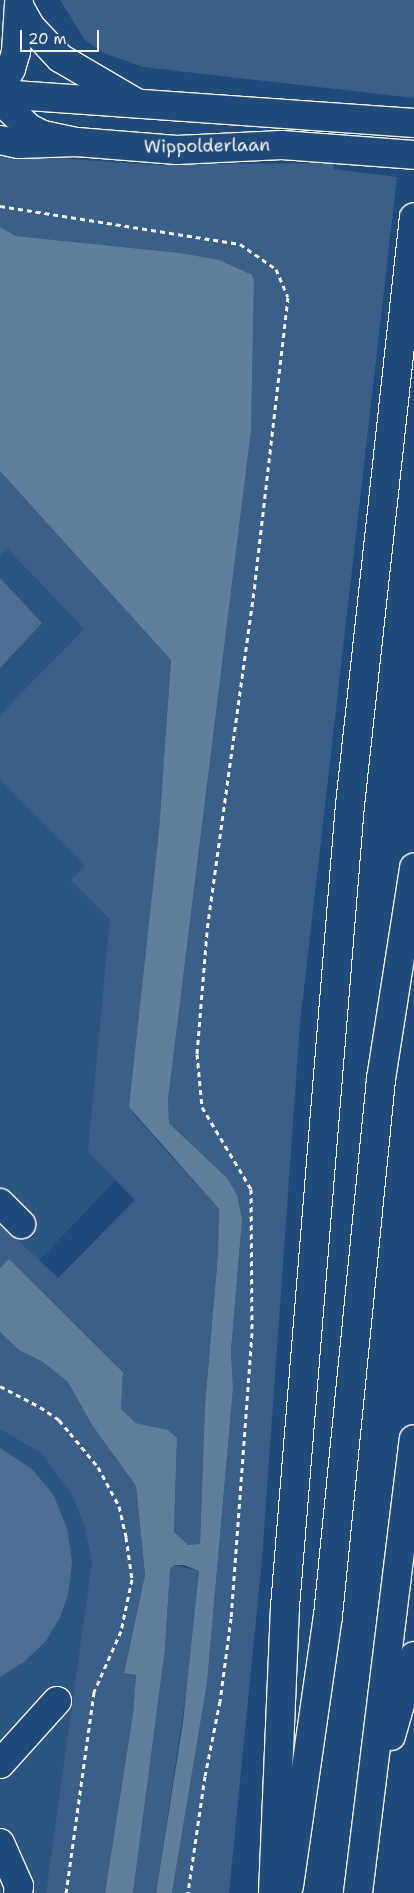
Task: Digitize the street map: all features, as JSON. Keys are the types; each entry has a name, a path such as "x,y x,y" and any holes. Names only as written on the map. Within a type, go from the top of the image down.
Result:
{"main road":[{"path":"0,88 11,69 16,52 19,3"},
{"path":"19,3 30,26 60,58 135,102"},
{"name":"Wippolderlaan","path":"0,94 349,116 414,122"},
{"path":"0,100 29,128 43,135 77,142"},
{"name":"Wippolderlaan","path":"10,142 77,142 152,150 282,145 346,148 414,155"},
{"path":"273,1893 285,1607 350,806 384,516 414,217"},
{"path":"288,1893 328,1616 382,1079 414,868"},
{"path":"0,1203 21,1224"},
{"path":"358,1893 414,1440"},
{"path":"367,1819 414,1656"},
{"path":"0,1764 57,1701"},
{"path":"0,1843 19,1886 18,1893"}],"path":[{"path":"0,206 240,244 276,269 288,297 255,584 207,932 197,1054 202,1107 251,1189 252,1324 230,1627 220,1701 205,1776 188,1893"},
{"path":"0,1386 40,1407 64,1426 98,1467 119,1506 132,1579 121,1631 94,1692 66,1893"}],"shaded area":[{"path":"60,0 414,0 414,98 143,67 103,53 84,39"},
{"path":"0,154 154,165 334,163 334,169 397,177 300,1024 262,1559 229,1893 172,1893 207,1683 233,1388 231,1351 242,1220 227,1178 169,1123 168,1099 251,431 254,281 180,253 16,236 0,227"},
{"path":"0,227 16,236 180,253 219,260 252,275 254,281 251,431 168,1099 169,1123 227,1178 237,1195 242,1220 231,1351 233,1388 207,1683 172,1893 156,1893 183,1722 199,1571 184,1565 174,1565 170,1569 165,1649 133,1893 105,1893 133,1714 136,1675 124,1673 145,1575 136,1486 92,1425 68,1382 43,1362 19,1350 0,1332 0,1268 9,1259 123,1372 121,1409 136,1423 168,1430 177,1438 174,1532 188,1545 200,1544 205,1405 218,1254 219,1209 129,1107 159,831 171,660 0,471"},
{"path":"0,307 225,348 164,1129 17,1284 0,1268"},
{"path":"0,471 171,660 159,831 132,1113 219,1209 218,1254 205,1405 200,1544 194,1546 182,1543 174,1532 177,1438 168,1430 136,1423 121,1409 123,1371 9,1259 0,1268 0,1223 58,1278 135,1200 88,1152 110,919 71,880 85,866 0,779 0,715 84,629 7,548 0,555"},
{"path":"0,1332 19,1350 43,1362 68,1381 92,1425 136,1486 145,1575 124,1672 136,1675 133,1714 105,1893 46,1893 92,1561 84,1525 71,1493 41,1453 0,1429"},
{"path":"0,1429 41,1453 71,1493 84,1525 92,1561 47,1893 0,1893"},
{"path":"174,1565 199,1571 188,1681 156,1893 133,1893 165,1649 170,1568"}],"building":[{"path":"0,578 42,623 0,668"},
{"path":"0,1448 32,1469 53,1494 67,1528 72,1562 68,1595 60,1617 46,1641 24,1662 0,1677"}]}
